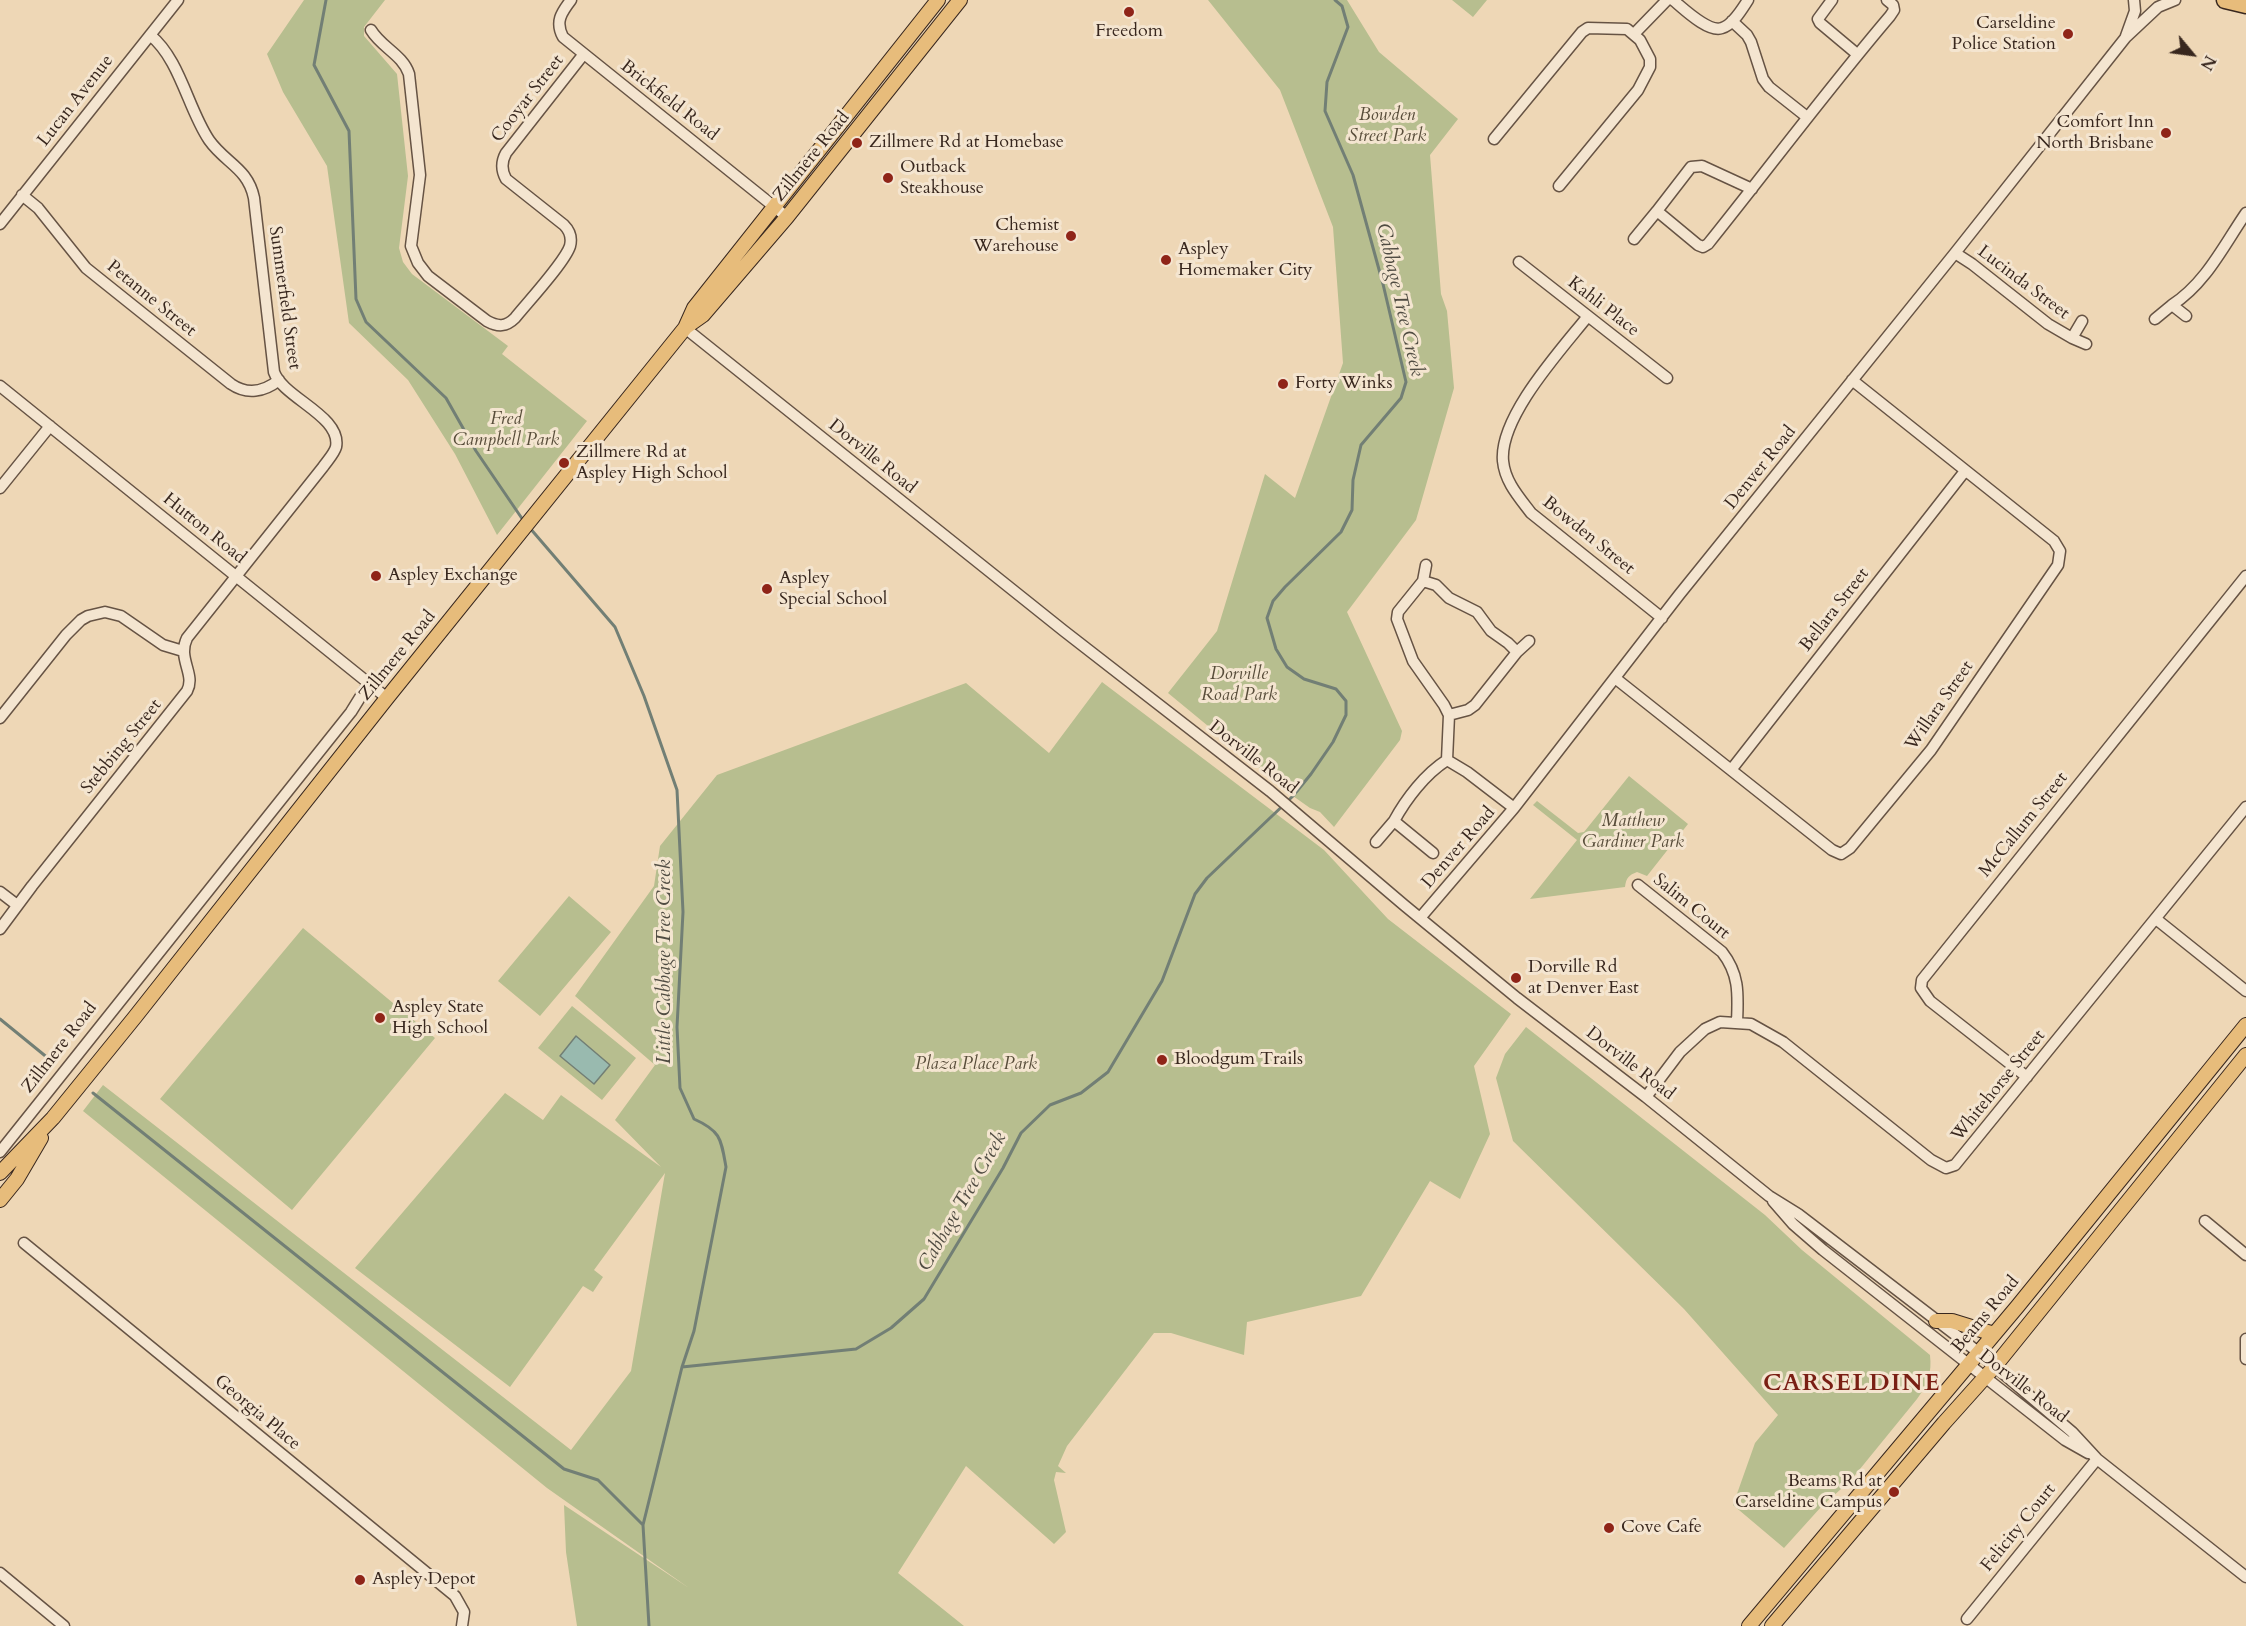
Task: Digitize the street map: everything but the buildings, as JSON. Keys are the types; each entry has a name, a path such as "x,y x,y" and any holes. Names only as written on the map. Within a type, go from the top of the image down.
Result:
{"highway":[{"path":"2225,0 2246,5"}],"main road":[{"name":"Zillmere Road","path":"0,1173 53,1118 142,1008 387,698 685,328 694,309 938,0"},
{"name":"Zillmere Road","path":"685,328 703,315 788,216 960,0"},
{"name":"Beams Road","path":"1749,1626 1994,1334 2246,1025"},
{"name":"Beams Road","path":"1772,1626 1936,1431 1995,1366 2246,1055"},
{"name":"Zillmere Road","path":"0,1200 17,1179 53,1118"},
{"path":"1936,1321 1952,1321 1994,1334"}],"street":[{"name":"Lucan Avenue","path":"0,224 178,0"},
{"name":"Brickfield Road","path":"571,0 560,14 558,25 563,37 788,216"},
{"path":"1634,33 1666,0"},
{"path":"1673,0 1712,28 1722,28 1732,21 1748,0"},
{"path":"1832,0 1818,18 1820,23 1857,54"},
{"path":"1657,211 1698,245 1703,247 1708,244 1894,10 1891,2 1887,0"},
{"name":"Denver Road","path":"2126,37 2134,10 2134,0"},
{"name":"Denver Road","path":"1420,918 1514,808 1662,618 2126,37 2158,7 2175,0"},
{"path":"1732,21 1751,42 1763,80 1807,117"},
{"path":"1494,140 1582,32 1588,28 1617,28 1627,29 1634,33 1650,59 1650,68 1638,90 1559,186"},
{"name":"Cooyar Street","path":"371,30 401,60 409,74 420,175 411,238 414,256 428,276 487,321 499,326 507,325 515,318 567,253 571,239 564,225 506,179 502,170 504,157 583,54"},
{"name":"Summerfield Street","path":"150,36 164,50 207,137 250,182 254,198 272,363 279,380 329,425 336,436 336,447 323,467 236,576"},
{"path":"1634,239 1691,167 1702,166 1752,189"},
{"name":"Petanne Street","path":"22,195 46,218 86,268 231,384 250,392 269,387 279,380"},
{"path":"2155,319 2184,297 2201,279 2246,213"},
{"name":"Lucinda Street","path":"1955,253 2055,329 2086,344"},
{"name":"Kahli Place","path":"1519,262 1667,378"},
{"path":"2172,305 2186,316"},
{"name":"Bowden Street","path":"1588,316 1540,377 1515,415 1506,437 1503,460 1507,479 1514,492 1532,513 1662,618"},
{"name":"Lucinda Street","path":"2072,338 2082,321"},
{"name":"Dorville Road","path":"685,328 1046,617 1270,791 1517,998 1646,1097 1769,1196 1798,1214 1978,1352 2072,1432 2097,1459"},
{"name":"Willara Street","path":"1615,678 1832,850 1841,854 1850,848 1931,750 2058,565 2060,551 2054,541 1852,380"},
{"name":"Hutton Road","path":"0,386 387,698"},
{"path":"0,488 50,426"},
{"name":"Bellara Street","path":"1731,770 1965,471"},
{"path":"1426,566 1423,580 1398,612 1397,619 1413,662 1449,715 1447,760"},
{"path":"0,718 66,635 81,620 105,612 121,616 163,645 183,651 187,638 236,576"},
{"name":"McCallum Street","path":"2027,1077 1930,1001 1921,988 1922,980 2246,576"},
{"path":"1423,580 1436,585 1449,598 1477,612 1491,631 1517,652"},
{"path":"1449,715 1468,710 1474,705 1517,652 1529,641"},
{"name":"Stebbing Street","path":"0,929 187,691 191,680 183,651"},
{"name":"Zillmere Road","path":"0,1152 351,712 369,683"},
{"path":"1447,760 1467,772 1514,808"},
{"path":"1376,842 1435,767 1447,760"},
{"name":"Whitehorse Street","path":"1646,1097 1680,1052 1705,1029 1720,1022 1751,1024 1783,1042 1931,1160 1946,1168 1955,1165 2246,807"},
{"path":"1394,821 1433,853"},
{"name":"Salim Court","path":"1638,885 1722,952 1732,965 1736,979 1737,1023"},
{"path":"0,892 17,905"},
{"path":"2156,919 2246,990"},
{"path":"125,994 142,1008"},
{"name":"Dorville Road","path":"1769,1196 1804,1235 1968,1365 2065,1440 2097,1459 2246,1577"},
{"path":"2205,1221 2246,1255"},
{"name":"Georgia Place","path":"24,1243 455,1596 464,1612 462,1626"},
{"path":"2246,1339 2246,1359"},
{"name":"Felicity Court","path":"1967,1619 2097,1459"},
{"path":"0,1573 64,1626"}],"green space":[{"name":"Fred Campbell Park","path":"304,0 385,0 364,27 364,36 397,74 408,176 399,248 403,262 412,274 508,346 502,354 587,421 497,535 455,454 408,380 349,323 327,166 283,92 267,54"},
{"path":"1208,0 1347,0 1379,52 1458,119 1430,155 1441,294 1447,311 1454,388 1416,520 1347,612 1402,731 1400,740 1334,827 1320,812 1293,796 1168,693 1217,631 1265,474 1295,498 1343,363 1333,227 1280,90"},
{"path":"1452,0 1487,0 1473,17"},
{"name":"Plaza Place Park","path":"1102,682 1324,850 1388,919 1511,1014 1474,1066 1490,1134 1460,1199 1430,1181 1361,1296 1247,1322 1244,1355 1171,1333 1154,1333 1067,1446 1058,1466 1066,1473 1056,1472 1054,1480 1066,1532 1054,1544 966,1466 898,1573 964,1626 577,1626 566,1552 564,1505 689,1588 547,1488 83,1111 103,1085 571,1450 631,1371 665,1173 594,1270 603,1277 593,1292 583,1286 510,1387 355,1268 505,1093 543,1120 561,1095 661,1167 615,1120 655,1065 575,996 654,886 660,846 717,775 966,683 1049,753"},
{"name":"Matthew Gardiner Park","path":"1629,776 1688,824 1647,876 1634,873 1627,879 1625,887 1530,899 1577,840 1533,805 1537,801 1578,833 1584,832"},
{"path":"569,896 611,932 540,1016 498,981"},
{"path":"303,928 435,1038 292,1210 160,1099"},
{"path":"572,1006 636,1058 602,1100 538,1048"},
{"path":"1526,1027 1765,1215 1802,1250 1930,1355 1928,1378 1917,1399 1851,1480 1821,1507 1784,1548 1733,1505 1755,1443 1778,1415 1684,1309 1513,1141 1496,1078 1505,1054"}],"water":[{"path":"576,1036 610,1065 594,1084 560,1056"}],"waterway":[{"name":"Little Cabbage Tree Creek","path":"326,0 314,65 349,131 356,299 366,322 446,398 476,451 523,520"},
{"name":"Cabbage Tree Creek","path":"682,1367 856,1349 891,1328 924,1299 1003,1168 1021,1133 1050,1105 1081,1093 1108,1072 1162,981 1195,894 1207,878 1293,796 1333,742 1346,715 1346,701 1336,689 1304,679 1287,667 1276,649 1267,618 1273,601 1285,587 1341,532 1352,510 1353,480 1361,445 1401,398 1406,382 1383,284 1353,175 1325,111 1327,82 1348,27 1342,6 1335,0"},
{"name":"Little Cabbage Tree Creek","path":"529,527 615,627 644,696 677,790 683,912 677,1027 680,1088 694,1119 710,1128 718,1137 726,1167 694,1331 682,1367 643,1525 649,1626"},
{"path":"0,1019 54,1063"},
{"path":"93,1093 564,1469 598,1480 643,1525"}],"place":[{"name":"Freedom","path":"1129,12"},
{"name":"Carseldine Police Station","path":"2068,34"},
{"name":"Comfort Inn North Brisbane","path":"2166,133"},
{"name":"Zillmere Rd at Homebase","path":"857,143"},
{"name":"Outback Steakhouse","path":"888,178"},
{"name":"Chemist Warehouse","path":"1071,236"},
{"name":"Aspley Homemaker City","path":"1166,260"},
{"name":"Forty Winks","path":"1283,384"},
{"name":"Zillmere Rd at Aspley High School","path":"564,463"},
{"name":"Aspley Exchange","path":"376,576"},
{"name":"Aspley Special School","path":"767,589"},
{"name":"Dorville Rd at Denver East","path":"1516,978"},
{"name":"Aspley State High School","path":"380,1018"},
{"name":"Bloodgum Trails","path":"1162,1060"},
{"name":"Beams Rd at Carseldine Campus","path":"1894,1492"},
{"name":"Cove Cafe","path":"1609,1528"},
{"name":"Aspley Depot","path":"360,1580"}],"district":[{"name":"CARSELDINE","path":"1852,1384"}],"park label":[{"name":"Bowden Street Park","path":"1387,126"},
{"name":"Dorville Road Park","path":"1239,685"}]}
